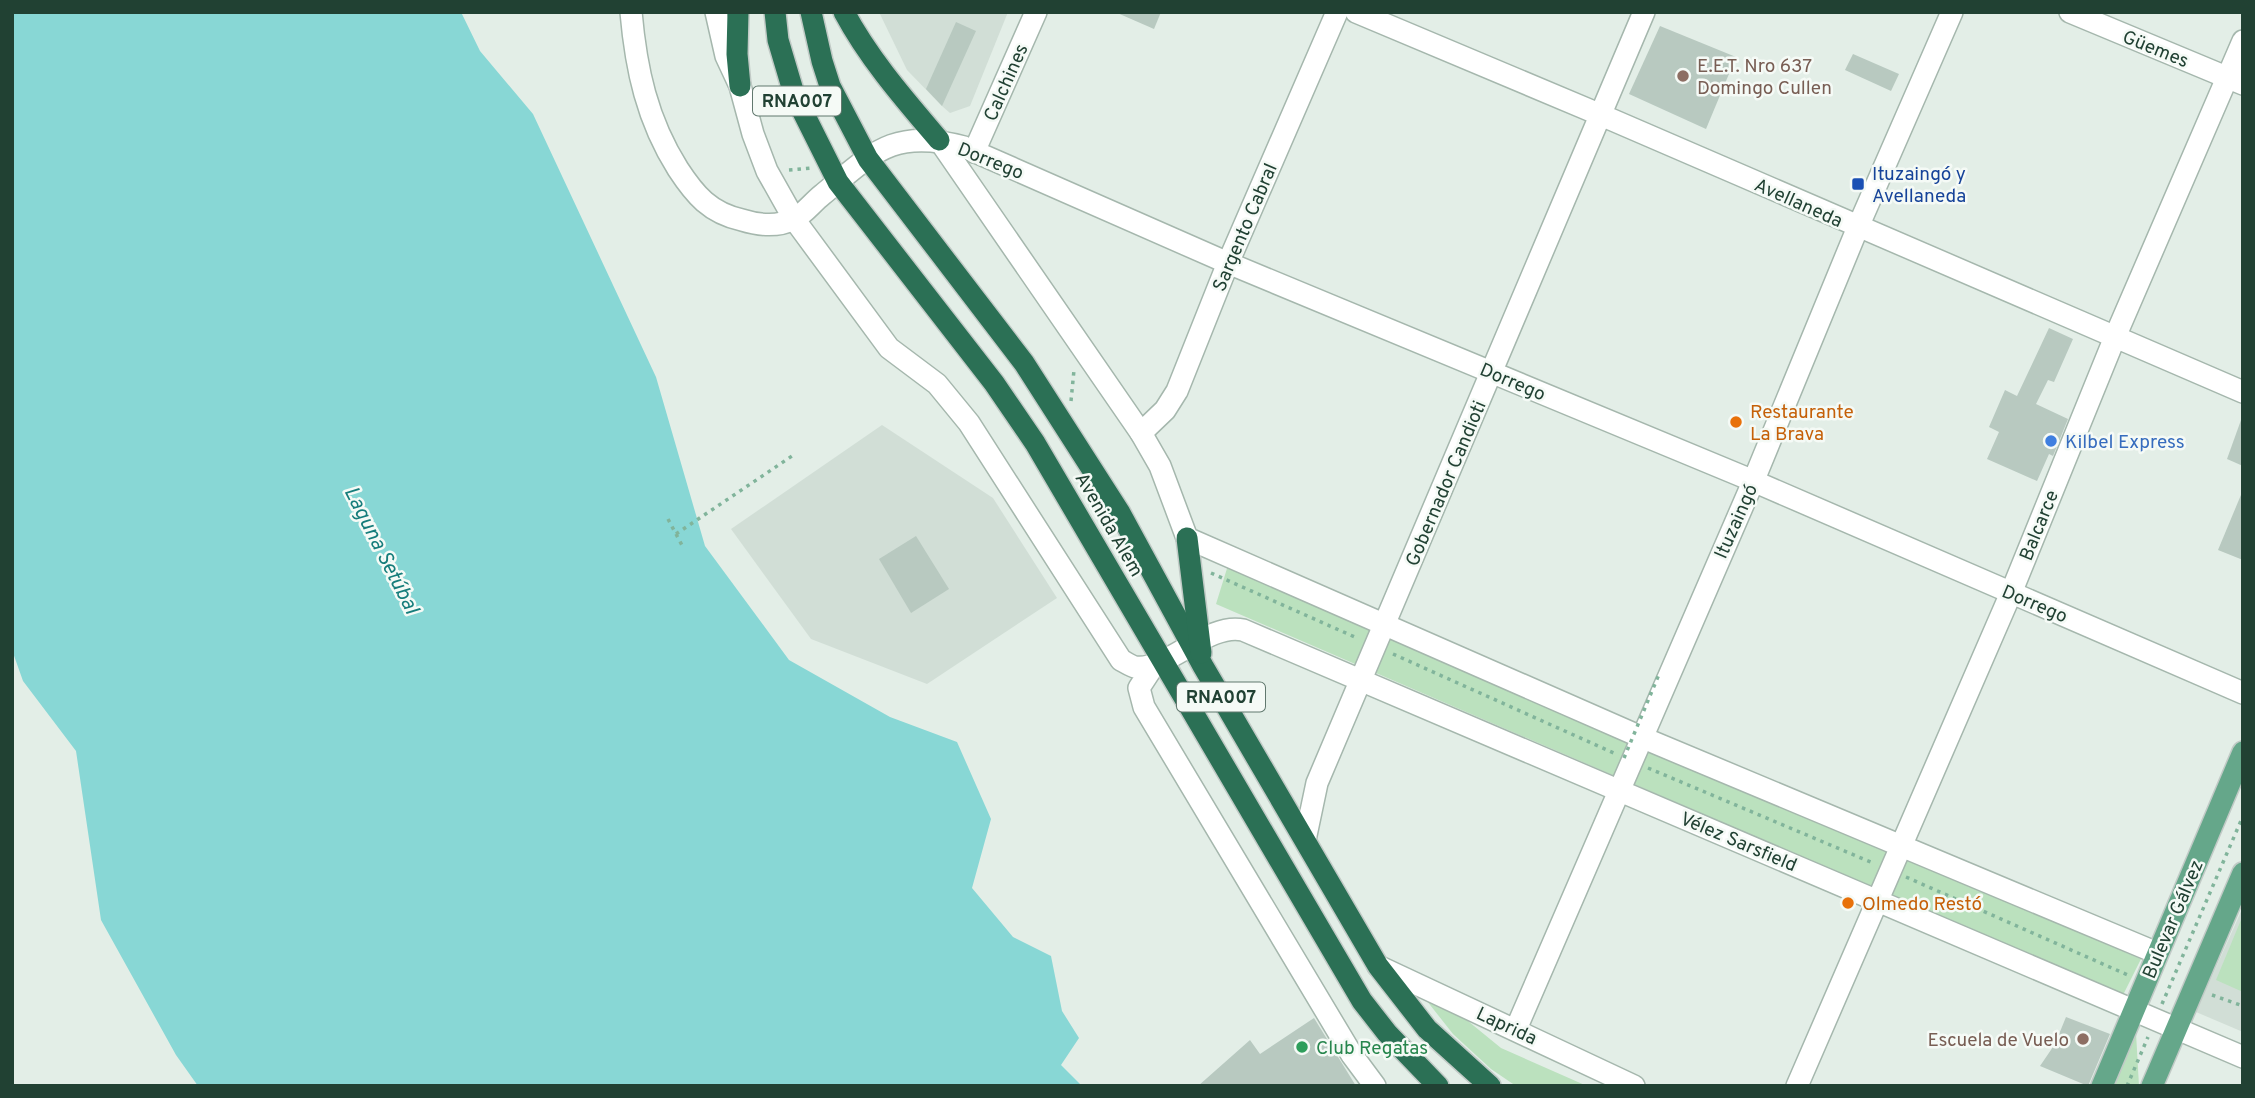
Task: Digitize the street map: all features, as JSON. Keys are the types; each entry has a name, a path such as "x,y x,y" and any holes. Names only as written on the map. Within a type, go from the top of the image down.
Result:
{"highway":[{"path":"738,12 737,54 740,86"},
{"name":"Avenida Alem","path":"775,12 778,40 794,94 838,182 995,383 1035,443 1158,662 1362,1001 1412,1060"},
{"name":"Avenida Alem","path":"811,12 830,86 868,159 1024,363 1120,513 1378,966"},
{"path":"844,12 896,89 939,140"},
{"path":"1187,538 1198,649"},
{"name":"RNA007","path":"1378,966 1427,1030 1490,1086"},
{"path":"1412,1060 1425,1086"},
{"path":"1412,1060 1438,1086"}],"main road":[{"name":"Bulevar Gálvez","path":"2102,1086 2243,752"},
{"path":"2152,1086 2243,873"}],"street":[{"path":"631,12 635,51 647,106 669,155 693,192 713,210 730,218 758,224 794,219"},
{"path":"716,12 726,56 740,86 753,134 767,171 794,219 889,348 937,384 970,423 1121,660 1136,667 1198,649"},
{"name":"Calchines","path":"974,152 1036,12"},
{"name":"Sargento Cabral","path":"1141,433 1165,410 1177,391 1228,263 1337,12"},
{"name":"Avellaneda","path":"1356,12 2243,392"},
{"name":"Gobernador Candioti","path":"1305,840 1317,783 1644,12"},
{"name":"Ituzaingó","path":"1516,1029 1618,790 1627,759 1641,737 1753,482 1858,227 1952,12"},
{"name":"Güemes","path":"2070,12 2235,80"},
{"name":"Balcarce","path":"1797,1086 2011,593 2115,337 2235,80 2243,40"},
{"path":"939,140 1141,433 1160,466 1187,538 1641,737 2157,953"},
{"name":"Dorrego","path":"794,219 868,159 896,142 939,140 974,152 1228,263 1753,482 2243,693"},
{"name":"Vélez Sarsfield","path":"1198,649 1235,628 2243,1057"},
{"path":"1158,662 1139,688 1144,707 1352,1055 1375,1086"},
{"name":"Laprida","path":"1378,966 1634,1086"}],"path":[{"path":"676,534 792,456"},
{"path":"668,519 684,549"},
{"path":"1188,562 1627,759 1660,672"},
{"path":"2127,1086 2243,816"},
{"path":"2216,994 2243,1006"}],"shaded area":[{"path":"879,12 1008,12 970,106 950,113 907,70"},
{"path":"882,425 993,498 1057,598 927,684 811,639 731,529"},
{"path":"2243,907 2243,1032 2196,1012"}],"green space":[{"path":"1229,562 2141,959 2123,995 1216,604"},
{"path":"2243,915 2243,992 2216,980"},
{"path":"1423,996 1452,1008 1501,1048 1587,1086 1516,1086 1491,1069 1453,1034"},
{"path":"2135,1015 2139,1086 2105,1086"}],"water":[{"name":"Laguna Setúbal","path":"12,12 461,12 480,51 533,114 656,377 705,546 789,660 890,717 957,742 991,819 972,888 1013,937 1051,956 1062,1011 1079,1038 1061,1065 1082,1086 198,1086 176,1055 101,920 76,751 23,681 12,650"}],"building":[{"path":"1115,12 1161,12 1154,29"},
{"path":"956,22 976,31 942,106 926,89"},
{"name":"E.E.T. Nro 637 Domingo Cullen","path":"1660,26 1736,57 1706,129 1629,94"},
{"path":"1853,54 1899,74 1891,91 1845,70"},
{"path":"2049,328 2073,339 2054,382 2048,380 2036,404 2068,419 2053,456 2049,454 2037,481 1987,459 1999,432 1989,427 2005,390 2017,396"},
{"path":"2243,420 2243,466 2227,459"},
{"path":"2243,490 2243,560 2218,550"},
{"path":"916,536 949,589 911,613 879,559"},
{"path":"2066,1017 2110,1034 2088,1086 2040,1066 2055,1044"},
{"name":"Club Regatas","path":"1314,1018 1356,1086 1198,1086 1250,1040 1260,1054"}],"place":[{"name":"E.E.T. Nro 637 Domingo Cullen","path":"1683,76"},
{"name":"Ituzaingó y Avellaneda","path":"1858,184"},
{"name":"Restaurante La Brava","path":"1736,422"},
{"name":"Kilbel Express","path":"2051,441"},
{"name":"Olmedo Restó","path":"1848,903"},
{"name":"Escuela de Vuelo","path":"2083,1039"},
{"name":"Club Regatas","path":"1302,1047"}]}
